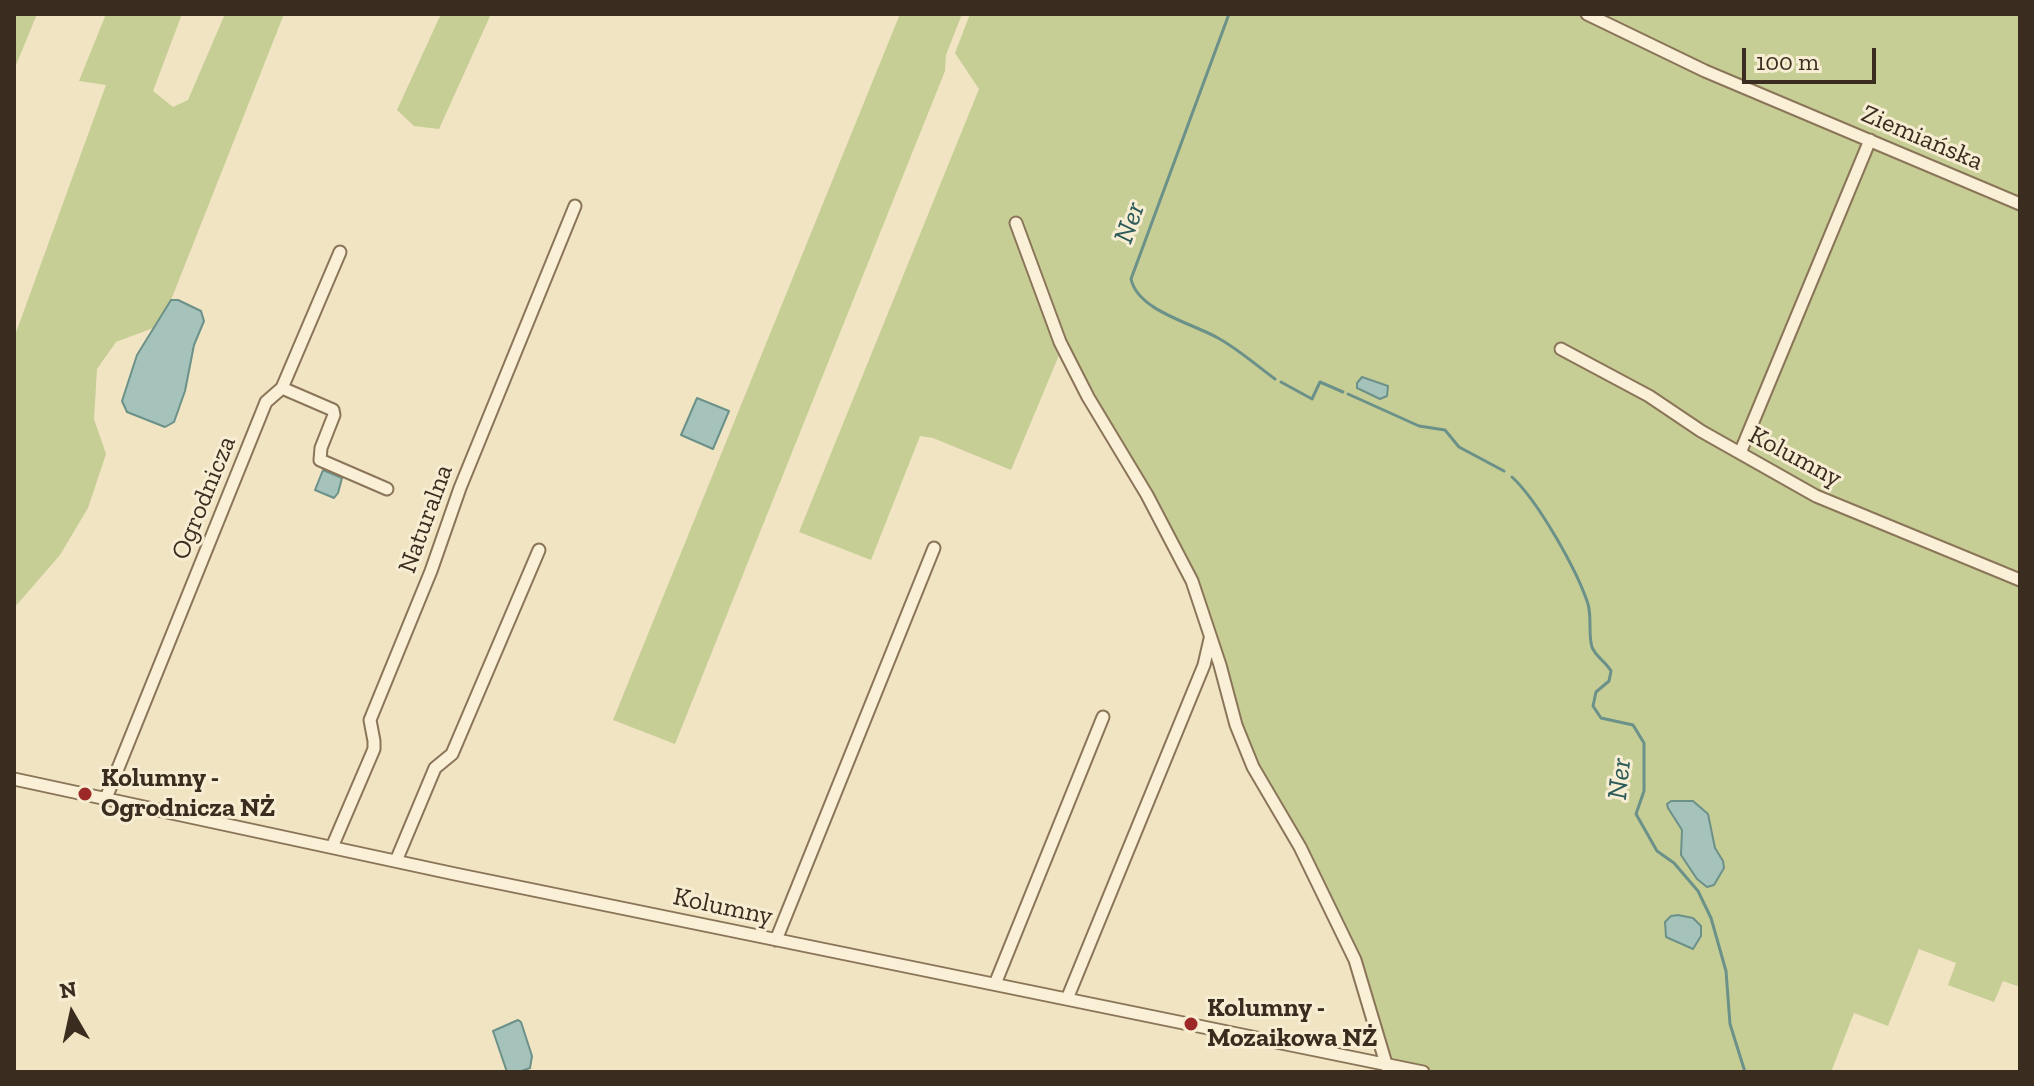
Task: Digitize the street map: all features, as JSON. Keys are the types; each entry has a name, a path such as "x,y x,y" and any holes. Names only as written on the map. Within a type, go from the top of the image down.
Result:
{"street":[{"name":"Ziemiańska","path":"1587,14 1705,71 2020,204"},
{"path":"1740,453 1870,140"},
{"name":"Naturalna","path":"332,847 374,749 370,720 431,571 465,474 575,206"},
{"path":"1016,223 1060,342 1187,572 1220,665 1236,725 1253,767 1300,847 1355,960 1387,1068"},
{"name":"Ogrodnicza","path":"106,798 266,402 282,388 340,252"},
{"name":"Kolumny","path":"1561,349 1649,396 1816,496 2020,580"},
{"path":"282,388 333,410 320,460 387,489"},
{"path":"776,940 934,548"},
{"path":"396,861 435,768 452,754 539,550"},
{"path":"1067,999 1204,665 1210,639"},
{"path":"995,984 1103,717"},
{"name":"Kolumny","path":"14,779 1387,1068 1423,1072"}],"green space":[{"path":"14,14 37,14 14,70"},
{"path":"106,14 182,14 153,91 173,107 188,100 225,14 284,14 171,300 153,328 116,342 97,369 94,419 106,454 88,508 60,555 14,608 14,338 106,85 79,81"},
{"path":"441,14 491,14 439,129 414,126 397,110"},
{"path":"900,14 962,14 946,55 945,71 675,744 613,720"},
{"path":"970,14 2020,14 2020,987 2003,981 1994,1002 1948,985 1956,963 1919,949 1888,1026 1854,1013 1831,1072 1395,1072 1383,1054 1361,974 1249,753 1197,593 1062,348 1011,470 933,438 920,436 871,560 799,532 979,89 955,53"}],"water":[{"path":"171,300 178,300 201,311 204,321 194,345 185,391 174,422 165,427 127,412 122,401 137,355"},
{"path":"1362,377 1388,386 1387,396 1380,399 1357,388"},
{"path":"697,398 729,411 713,449 681,435"},
{"path":"323,470 342,478 334,498 315,490"},
{"path":"1671,801 1693,801 1708,814 1715,848 1724,868 1714,885 1707,887 1697,879 1681,855 1682,830 1668,808 1667,804"},
{"path":"1671,916 1693,918 1701,926 1701,936 1693,949 1666,937 1665,922"},
{"path":"518,1020 532,1056 530,1068 507,1072 493,1031"}],"waterway":[{"name":"Ner","path":"1229,14 1131,279 1144,300 1155,308 1225,342 1275,379"},
{"name":"Ner","path":"1281,382 1312,399 1320,382 1343,392"},
{"name":"Ner","path":"1348,394 1419,426 1445,430 1459,447 1504,471"},
{"name":"Ner","path":"1512,477 1556,537 1588,604 1592,647 1611,671 1609,681 1596,692 1593,706 1601,718 1633,725 1644,743 1644,791 1636,814 1657,851 1674,863 1698,891 1711,918 1726,971 1730,1024 1745,1072"}],"place":[{"name":"Kolumny - Ogrodnicza NŻ","path":"85,794"},
{"name":"Kolumny - Mozaikowa NŻ","path":"1191,1024"}]}
